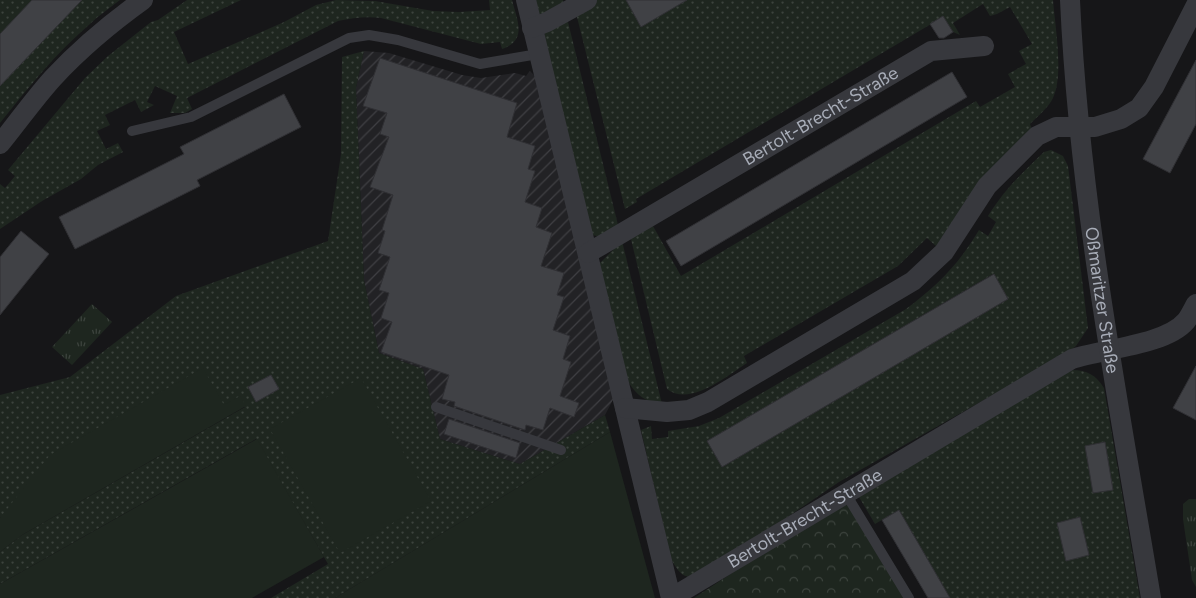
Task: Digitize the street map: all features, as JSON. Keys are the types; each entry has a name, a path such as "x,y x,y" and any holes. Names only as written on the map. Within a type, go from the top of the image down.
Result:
{"street":[{"path":"0,144 52,78 94,38 144,0"},
{"name":"Bertolt-Brecht-Straße","path":"526,0 671,598 1072,359 1088,353 1139,343 1166,335 1185,322 1196,304"},
{"path":"532,28 587,0"},
{"name":"Oßmaritzer Straße","path":"1070,0 1080,127 1093,237 1151,598"},
{"path":"625,408 667,412 689,410 708,402 913,281 944,252 987,186 1037,136 1056,127 1095,128 1118,120 1139,108 1154,87 1196,6"},
{"name":"Bertolt-Brecht-Straße","path":"588,253 931,51 984,46"}],"lane":[{"path":"132,131 191,117 349,38 369,35 398,40 480,64 538,54"},
{"path":"436,407 561,450"},
{"path":"846,494 909,598"}],"shaded area":[{"path":"364,51 389,53 462,75 481,78 515,73 526,76 530,71 535,76 615,396 605,415 520,464 440,439 423,369 379,353 364,280 356,88"}],"green space":[{"path":"0,0 120,0 97,18 54,59 0,123"},
{"path":"187,0 241,0 174,32 188,64 284,22 316,5 336,0 375,1 433,11 459,12 490,10 489,0 512,0 519,29 515,40 502,49 500,42 481,44 381,18 349,19 338,21 187,98 192,109 185,113 170,113 177,96 155,86 147,102 154,105 141,112 135,100 105,115 110,125 97,131 106,149 118,143 123,152 98,165 81,179 42,201 0,229 0,184 5,188 15,176 8,170 85,78 108,56 151,22 158,20"},
{"path":"534,0 563,0 565,7 541,16 538,14"},
{"path":"597,0 1053,0 1058,50 1058,77 1053,98 1043,112 1030,124 1032,130 937,247 927,238 898,266 744,356 747,363 719,382 697,392 676,394 667,389 630,235 653,226 681,276 976,101 980,107 1015,87 1008,74 1026,64 1019,51 1032,44 1010,7 990,16 983,4 953,23 960,35 953,32 943,17 636,199 637,202 625,209 576,13"},
{"path":"567,18 619,229 601,237 592,235 544,37 545,32"},
{"path":"364,51 356,88 364,280 379,353 423,369 440,439 520,464 605,415 610,432 335,598 271,598 328,564 256,439 0,584 0,552 22,535 245,407 224,405 0,518 0,395 70,377 176,296 328,241 341,154 342,57"},
{"path":"1051,150 1063,156 1068,166 1088,328 1076,346 1067,353 839,482 707,572 690,577 678,571 671,559 641,430 651,426 652,439 668,437 668,431 699,426 719,418 906,309 947,273 979,230 988,236 996,222 988,216 994,206 1014,182 1044,152","holes":["993,274 1008,299 722,467 708,441"]},
{"path":"622,241 662,404 651,402 642,397 627,380 599,264"},
{"path":"92,304 112,322 72,365 52,347"},
{"path":"203,368 224,405 240,396 246,406 22,535 0,552 0,518 50,455"},
{"path":"1072,370 1091,374 1104,388 1140,598 950,598 899,510 875,524 856,492"},
{"path":"361,378 431,501 340,553 270,429"},
{"path":"610,432 655,598 335,598 358,584"},
{"path":"257,439 324,557 252,598 0,598 0,584"},
{"path":"845,499 907,598 694,598"},
{"path":"1189,499 1196,499 1196,587 1192,580 1183,519 1183,504"}],"building":[{"path":"32,0 82,0 0,86 0,34"},
{"path":"626,0 687,0 641,27"},
{"path":"943,16 953,32 944,38 939,38 930,24"},
{"path":"380,58 517,103 507,137 535,146 528,169 535,171 525,202 542,208 536,227 552,233 541,266 564,273 557,295 564,297 553,330 570,336 563,359 571,362 560,396 579,403 574,417 550,408 543,430 526,425 525,430 454,406 455,402 442,399 449,375 381,352 392,322 381,318 389,293 379,290 390,257 378,253 385,231 382,230 393,195 370,187 389,137 380,134 387,113 363,106"},
{"path":"1196,60 1196,124 1170,173 1143,159"},
{"path":"952,72 967,97 681,266 666,241"},
{"path":"284,94 301,127 197,180 200,186 75,249 59,217 184,154 180,147"},
{"path":"21,231 49,254 0,315 0,257"},
{"path":"994,274 1008,299 722,467 707,441"},
{"path":"1196,366 1196,420 1173,408"},
{"path":"271,375 279,389 256,402 248,387"},
{"path":"449,419 520,443 516,458 444,434"},
{"path":"1105,442 1113,490 1093,493 1085,446"},
{"path":"899,510 950,598 928,598 882,520"},
{"path":"1080,517 1089,555 1066,561 1057,523"}]}
